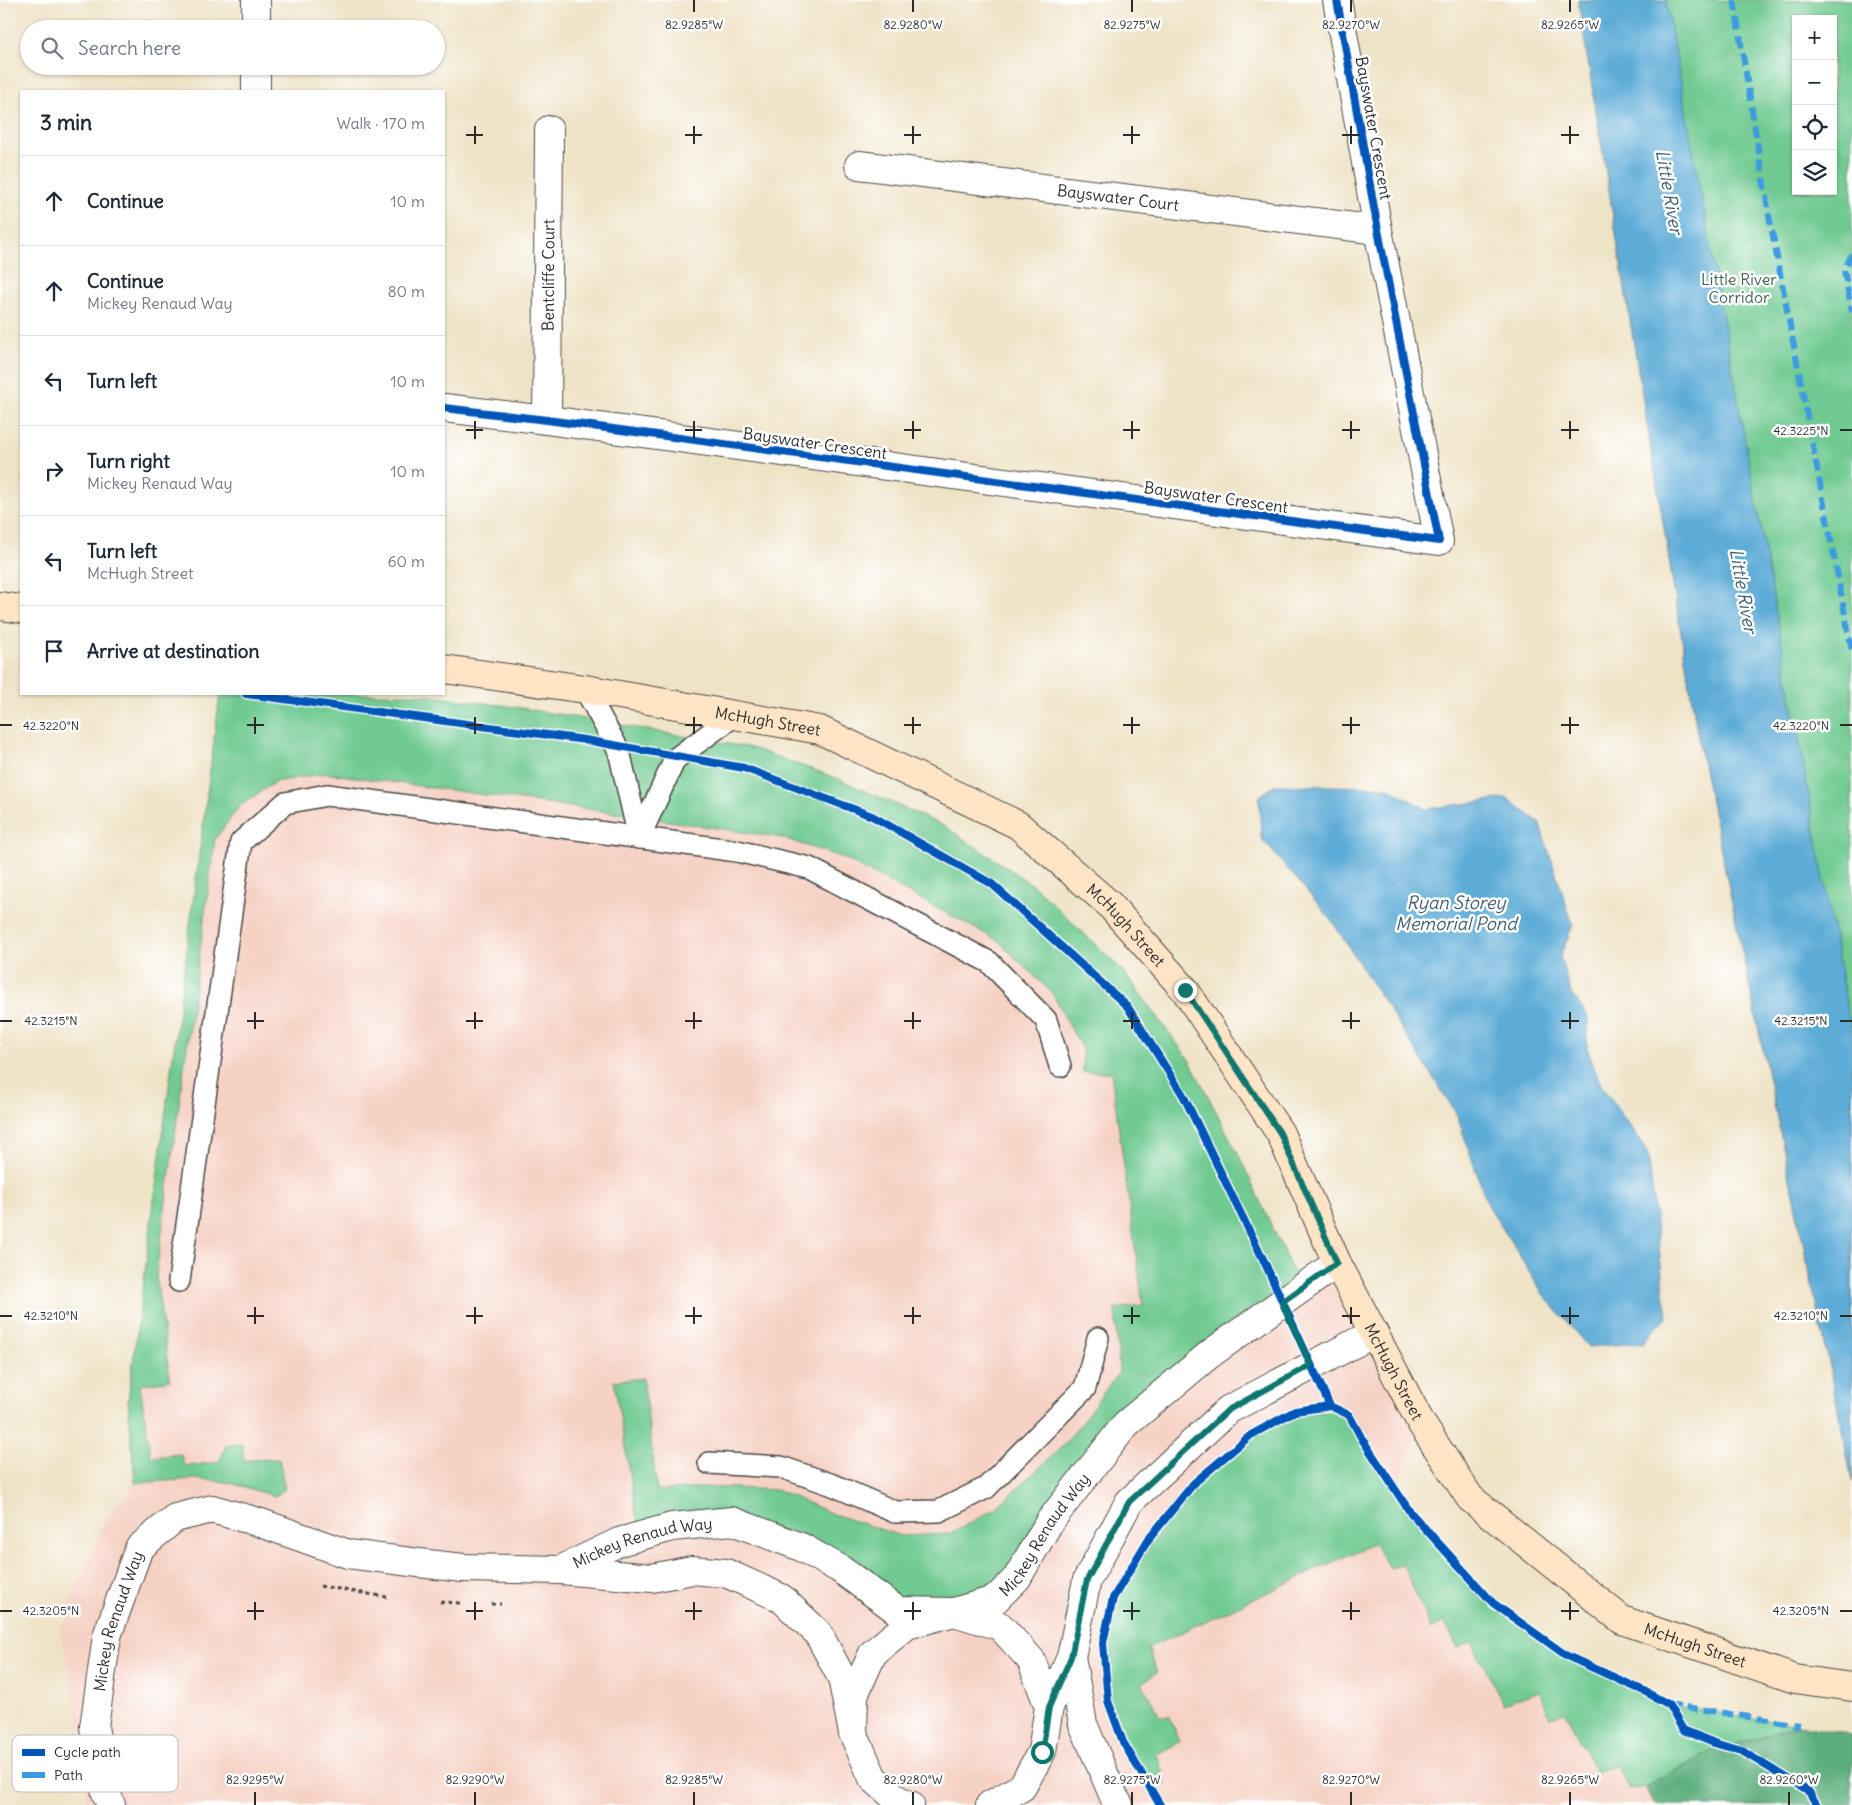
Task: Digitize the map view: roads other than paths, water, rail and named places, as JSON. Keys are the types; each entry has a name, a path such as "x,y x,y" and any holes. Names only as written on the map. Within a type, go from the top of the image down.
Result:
{"main road":[{"path":"0,606 20,609"},
{"name":"McHugh Street","path":"445,669 585,689 820,730 1018,825 1108,904 1185,990 1280,1133 1337,1263 1421,1423 1470,1498 1622,1620 1795,1679 1852,1687"}],"street":[{"path":"256,0 256,20"},
{"name":"Bayswater Crescent","path":"445,408 547,420 1439,541 1378,230 1337,0"},
{"path":"256,75 256,90"},
{"name":"Bentcliffe Court","path":"547,420 549,130"},
{"name":"Bayswater Court","path":"859,165 1378,230"},
{"name":"Mickey Renaud Way","path":"560,1570 619,1542 672,1526 732,1521 801,1547 840,1569 898,1611 954,1612 996,1600 1017,1578 1050,1521 1126,1424 1210,1354 1337,1263"},
{"path":"990,1805 1022,1787 1042,1752 1049,1707 1071,1657 1087,1580 1129,1502 1228,1410 1374,1333"},
{"name":"Mickey Renaud Way","path":"95,1735 94,1727 106,1636 138,1548 175,1518 212,1509 258,1522 348,1554 463,1568 560,1570 652,1578 692,1570 726,1573 781,1598 818,1633 842,1678 853,1732"},
{"path":"888,1805 873,1778 853,1732 854,1695 873,1653 907,1624 954,1612 1000,1626 1030,1660 1049,1707"},
{"path":"1071,1657 1083,1724 1114,1798 1119,1805"},
{"path":"873,1778 900,1802 910,1805"},
{"name":"Mickey Renaud Way","path":"106,1792 111,1805"},
{"path":"1017,1805 1023,1805"}],"lane":[{"path":"585,689 619,751 639,838"},
{"path":"639,838 675,759 735,715"},
{"path":"179,1282 242,842 285,803 327,795 736,851 809,868 989,962 1046,1020 1060,1066"},
{"path":"709,1463 781,1468 832,1485 895,1512 939,1511 986,1488 1085,1388 1098,1338"}],"water":[{"name":"Little River","path":"1578,0 1666,0 1852,1036 1852,1481 1700,749"},
{"name":"Ryan Storey Memorial Pond","path":"1274,785 1387,787 1426,809 1506,798 1539,822 1573,925 1560,957 1571,993 1588,1016 1587,1048 1601,1085 1648,1152 1667,1317 1642,1343 1588,1347 1542,1293 1487,1203 1456,1113 1330,918 1261,838 1259,797"}],"park label":[{"name":"Little River Corridor","path":"1739,288"}]}
